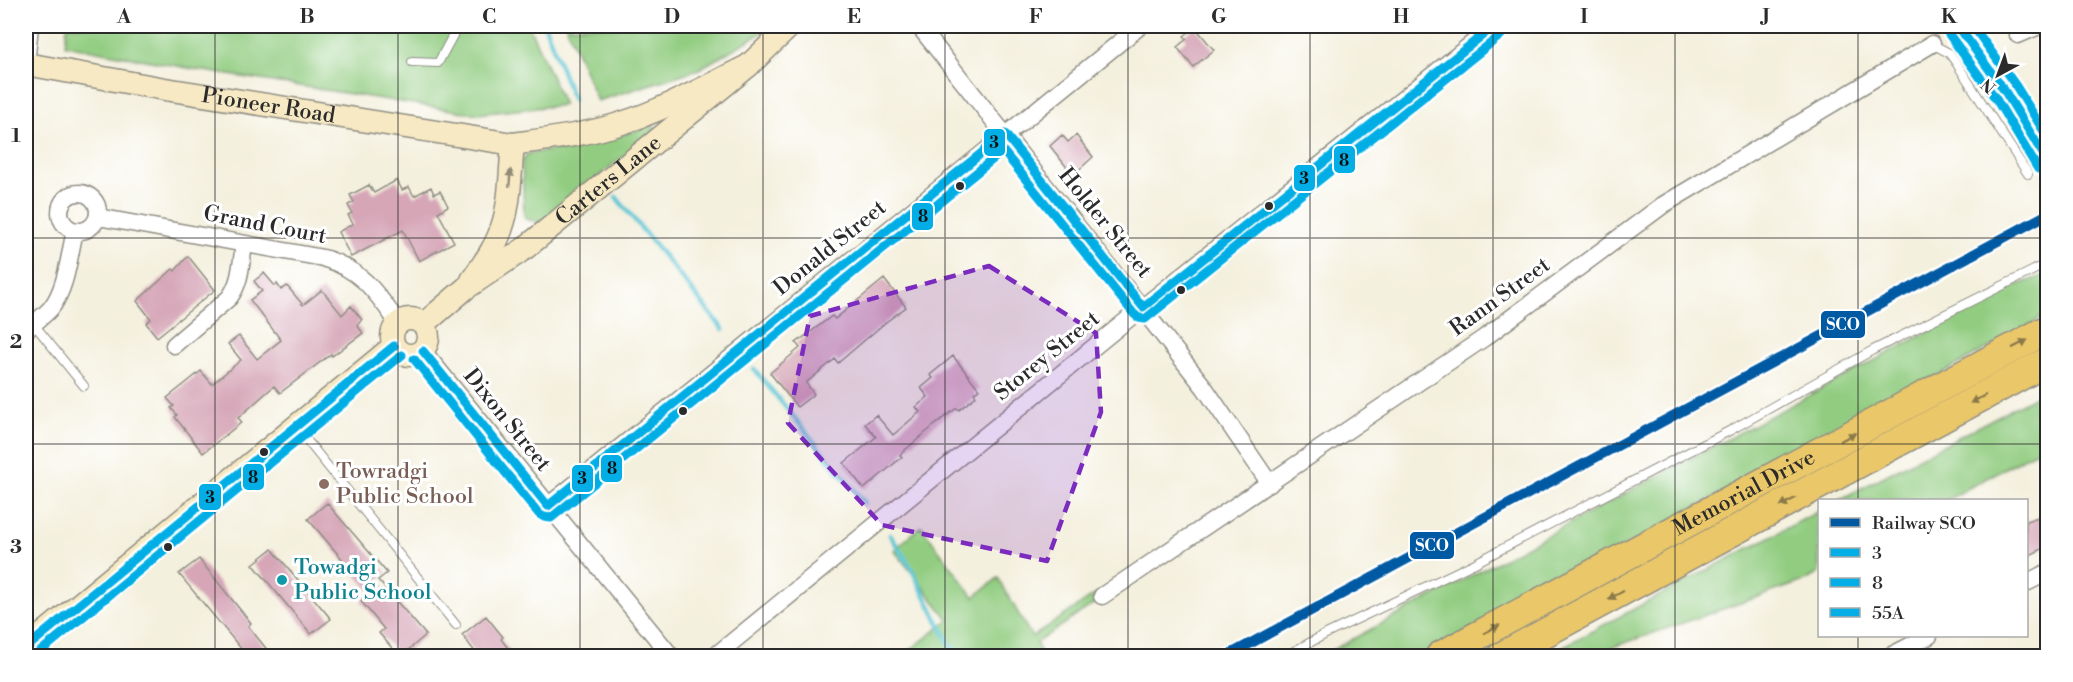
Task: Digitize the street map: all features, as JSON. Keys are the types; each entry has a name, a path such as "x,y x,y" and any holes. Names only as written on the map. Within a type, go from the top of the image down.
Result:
{"highway":[{"name":"Memorial Drive","path":"1440,657 2048,329"},
{"name":"Memorial Drive","path":"1502,657 2048,361"}],"main road":[{"path":"513,144 533,128 580,121 616,112 673,89 716,68 784,26"},
{"name":"Carters Lane","path":"424,324 466,288 507,262 547,231 748,66 790,26"},
{"path":"1958,26 1991,68 2027,126 2038,169"},
{"name":"Pioneer Road","path":"26,64 513,144 597,130 623,123 693,93"},
{"name":"Carters Lane","path":"693,93 748,66"},
{"name":"Carters Lane","path":"466,288 493,249 502,228 507,209 513,144"},
{"path":"507,209 518,224 529,232 547,231"},
{"path":"408,318 419,320 424,324 429,341 423,351 407,355 394,346 392,334 398,323 408,318"},
{"path":"26,648 394,346"}],"street":[{"path":"26,64 30,26"},
{"name":"Holder Street","path":"919,26 1143,307 1204,387 1270,484"},
{"name":"Donald Street","path":"548,506 1140,26"},
{"name":"Storey Street","path":"715,657 1143,307 1494,26"},
{"path":"2018,35 2039,26"},
{"name":"Rann Street","path":"1102,596 1484,338 1663,205 1932,44"},
{"path":"87,195 96,204 98,217 92,227 75,231 69,228 62,219 62,206 69,196 87,195"},
{"name":"Grand Court","path":"98,217 341,263 366,282 398,323"},
{"path":"29,326 50,308 62,286 75,231"},
{"path":"174,345 234,292 238,283 244,244"},
{"name":"Dixon Street","path":"423,351 671,657"},
{"path":"2028,582 2048,572"},
{"path":"1890,657 1927,637"}],"lane":[{"path":"411,62 438,63 458,26"},
{"path":"1932,44 1949,53 2038,169"},
{"path":"1285,657 1324,635 1496,552 1731,430 1873,350 2048,263"},
{"path":"29,326 84,386"},
{"path":"295,426 456,625"}],"highlighted area":[{"path":"989,266 1096,333 1101,412 1047,561 882,525 788,423 810,316"}],"green space":[{"path":"67,26 529,26 564,105 477,114 204,71 65,45"},
{"path":"566,26 770,26 699,69 597,101"},
{"path":"651,126 656,129 546,220 538,222 526,219 522,162 527,154 595,143"},
{"path":"2047,274 2047,314 2027,327 1422,656 1321,656 2012,287"},
{"path":"2047,390 2047,445 1949,499 1841,499"},
{"path":"1818,512 1818,574 1807,580 1587,656 1545,656"},
{"path":"921,526 974,597 998,578 1032,637 1099,592 1101,599 1036,643 1043,656 902,656 949,620 894,550"}],"building":[{"path":"1195,27 1214,50 1193,67 1177,47 1187,39 1184,36"},
{"path":"1062,135 1068,142 1076,135 1093,157 1073,175 1050,146"},
{"path":"397,180 402,190 409,187 414,196 431,187 434,194 440,191 448,206 438,212 454,242 419,261 403,230 351,257 338,232 353,224 348,215 352,213 348,205 354,202 350,195 369,185 374,193"},
{"path":"188,256 215,290 157,337 146,323 151,319 137,301 173,269 175,271"},
{"path":"264,273 281,290 287,286 303,305 322,290 342,315 351,306 362,320 357,325 363,333 280,393 274,386 238,418 242,422 203,453 175,417 177,415 171,408 174,406 167,398 201,371 212,384 241,360 228,344 239,336 257,359 281,340 250,300 262,291 254,281"},
{"path":"884,279 906,307 838,363 835,359 806,383 814,394 797,407 770,373 800,348 796,343 832,316 835,319"},
{"path":"953,356 979,389 974,393 976,396 959,410 957,408 942,419 864,489 844,463 876,437 865,424 876,415 893,435 920,412 916,407 928,397 921,388 933,378 930,375"},
{"path":"327,503 387,573 378,580 426,635 400,657 379,633 384,629 361,601 371,593 308,519"},
{"path":"2048,514 2048,546 2028,556 2028,520"},
{"name":"Towadgi Public School","path":"272,549 331,619 311,634 253,564"},
{"path":"199,559 251,623 248,626 273,657 248,657 179,574"},
{"path":"486,616 515,657 479,657 462,635"}],"waterway":[{"path":"545,26 573,100"},
{"path":"616,197 723,329"},
{"path":"754,369 865,503"},
{"path":"890,535 910,566 949,643 960,656"}],"rail line":[{"name":"SCO","path":"1227,656 2048,214"}],"transit line":[{"name":"3","path":"423,351 548,506 1005,134 1143,307 1494,26"},
{"name":"3","path":"1958,26 2006,93 2048,162"},
{"name":"55A","path":"1973,26 2016,86 2048,138"},
{"name":"8","path":"1948,33 1996,99 2038,169"},
{"name":"8","path":"414,359 539,514 551,518 1003,151 1134,314 1145,319 1501,35"},
{"name":"3","path":"26,648 394,346"},
{"name":"8","path":"35,656 402,355"}],"place":[{"name":"Towradgi Public School","path":"324,484"},
{"name":"Towadgi Public School","path":"282,580"}]}
